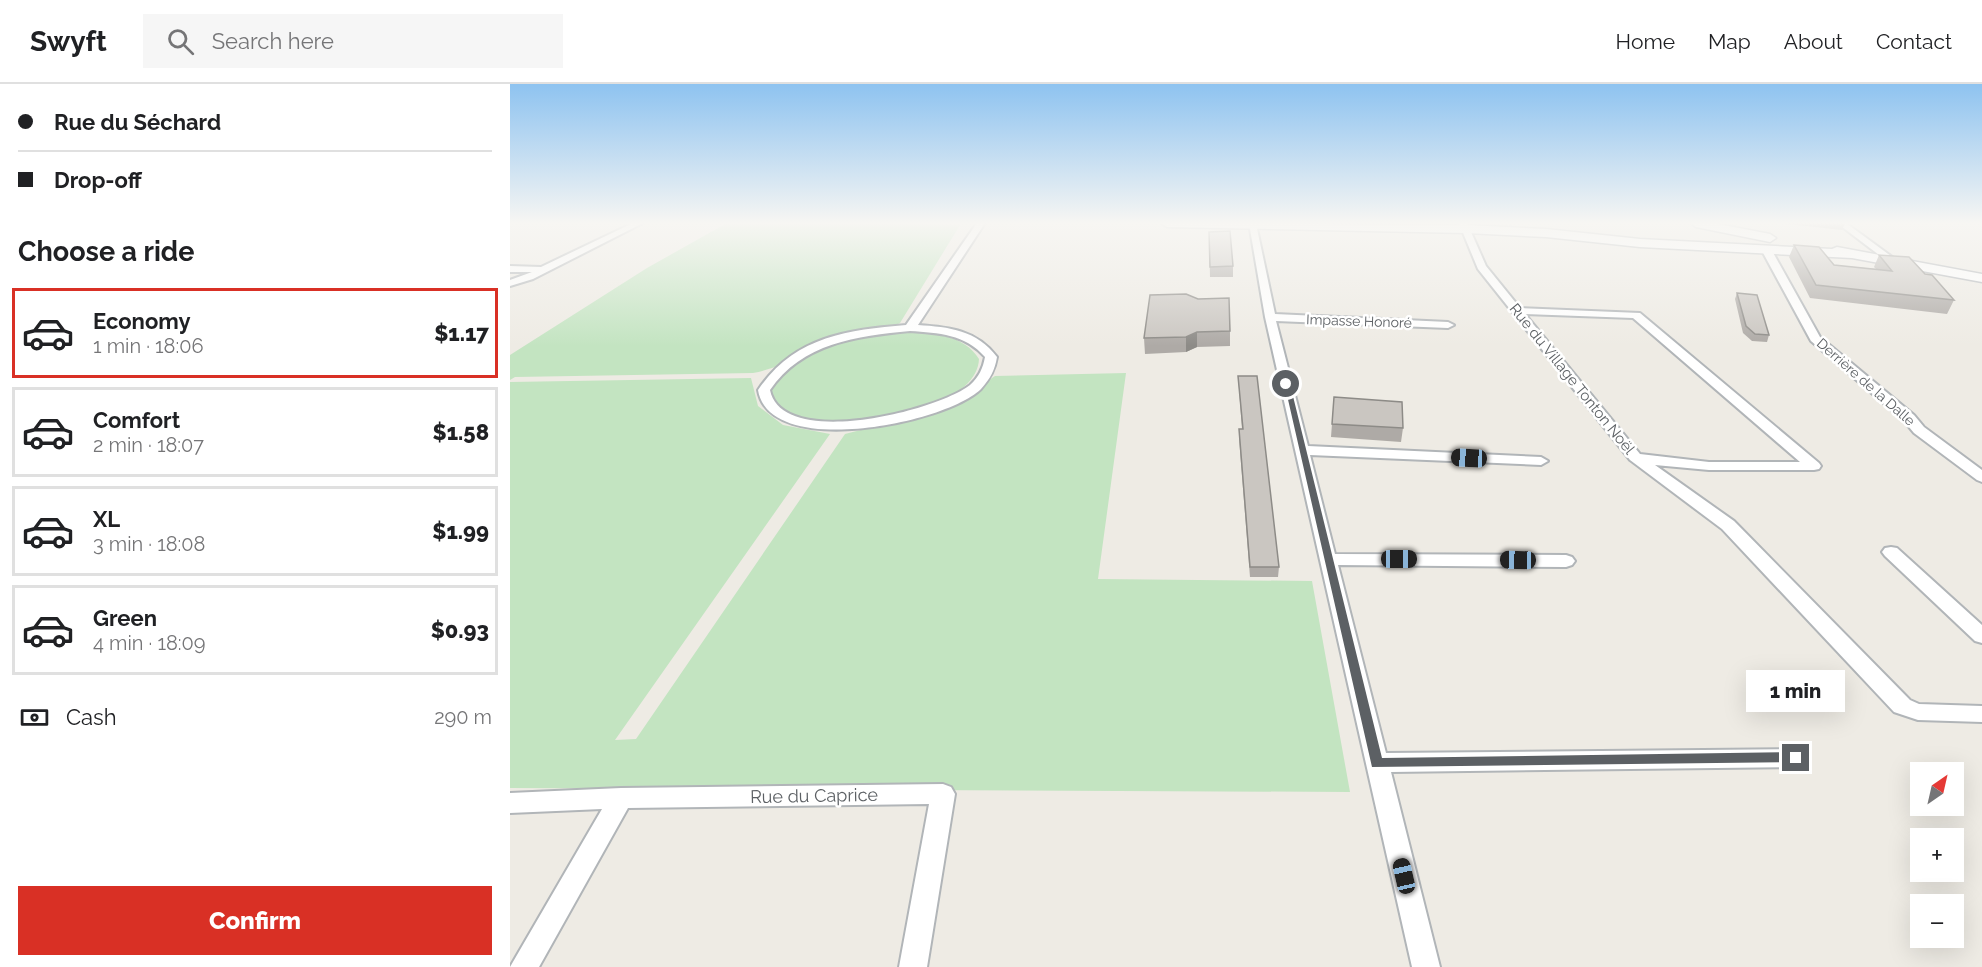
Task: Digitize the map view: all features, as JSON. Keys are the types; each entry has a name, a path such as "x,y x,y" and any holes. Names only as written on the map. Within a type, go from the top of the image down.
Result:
{"street":[{"path":"510,283 529,277 554,264"},
{"path":"910,328 953,264"},
{"path":"1260,264 1270,317 1426,967"},
{"name":"Rue du Village Tonton Noël","path":"1480,264 1635,457 1728,525 1902,706 1918,712 1982,714"},
{"name":"Derrière de la Dalle","path":"1778,264 1815,339 1909,418 1919,430 1982,477"},
{"path":"1906,264 1982,278"},
{"path":"510,269 544,269"},
{"path":"510,288 527,281 529,277"},
{"path":"1518,311 1636,315 1814,466 1710,466 1635,457"},
{"name":"Impasse Honoré","path":"1270,317 1448,325"},
{"path":"910,328 956,333 982,344 991,357 989,371 976,387 952,402 919,414 880,423 841,426 807,423 782,416 767,404 764,390 772,375 790,360 816,347 846,337 910,328"},
{"path":"1302,450 1541,461"},
{"path":"1891,552 1982,636"},
{"path":"1328,559 1566,561"},
{"path":"1377,763 1796,758"},
{"name":"Rue du Caprice","path":"510,802 621,798 944,794 914,967"},
{"path":"524,967 621,798"}],"green space":[{"path":"654,264 936,264 900,323 880,330 845,336 765,370 753,373 515,377 510,380 510,355"},
{"path":"896,333 930,334 953,338 963,343 979,359 972,379 953,395 927,407 896,416 863,421 831,422 804,419 783,411 770,394 776,379 788,366 804,356 842,342"},
{"path":"1126,373 1098,579 1312,581 1350,792 510,788 510,382 751,378 758,406 783,425 830,434 615,740 636,739 845,434 908,418 959,400 995,376"}],"building":[{"path":"1210,264 1233,266 1210,267"},
{"path":"1805,264 1833,264 1892,271 1886,264 1916,264 1925,274 1932,275 1954,300 1816,285"},
{"path":"1737,293 1757,295 1769,335 1755,334 1746,326"},
{"path":"1186,294 1198,299 1229,298 1230,331 1197,332 1186,337 1144,338 1150,295"},
{"path":"1238,376 1257,376 1279,567 1250,567 1239,429 1243,429"},
{"path":"1334,397 1402,402 1403,428 1332,424"}],"route":[{"path":"1286,384 1377,763 1796,758"}]}
